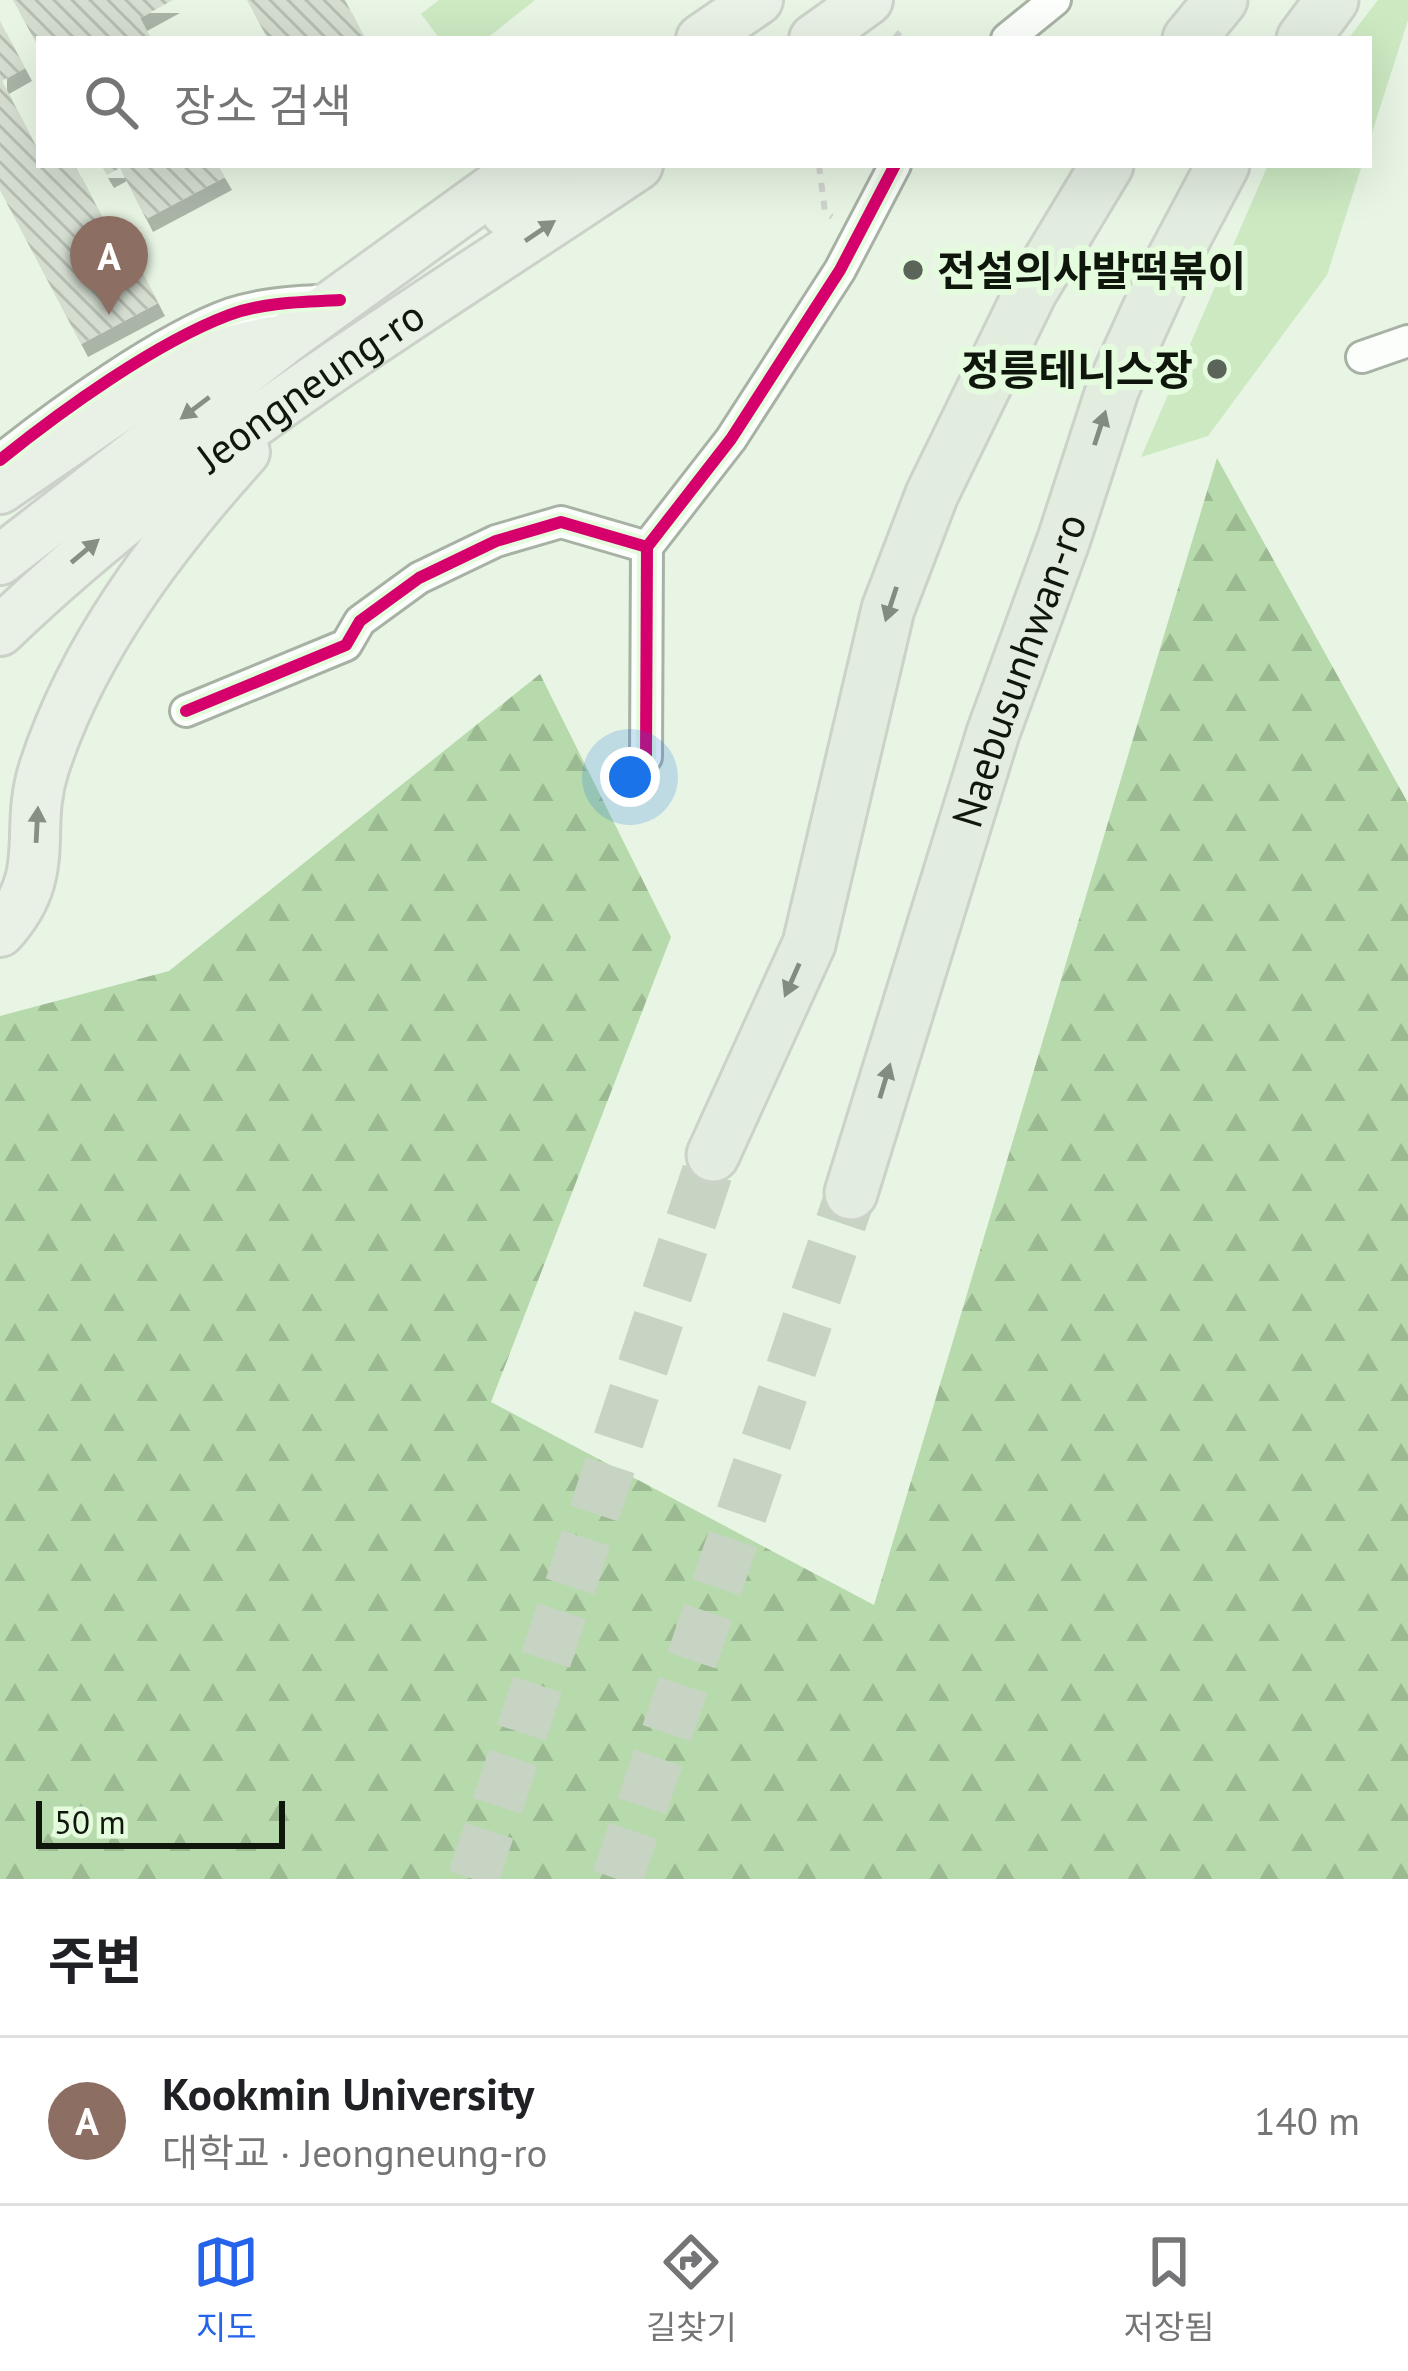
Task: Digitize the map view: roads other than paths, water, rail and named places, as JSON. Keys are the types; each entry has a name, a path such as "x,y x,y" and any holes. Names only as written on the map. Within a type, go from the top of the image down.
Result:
{"highway":[{"path":"1191,36 1221,0"},
{"path":"1306,36 1332,0"},
{"path":"713,1155 809,944 888,609 932,494 1031,291 1105,168"},
{"name":"Naebusunhwan-ro","path":"851,1193 992,734 1113,388 1163,278 1221,168"}],"main road":[{"path":"704,36 758,0"},
{"path":"818,36 868,0"},
{"name":"Jeongneung-ro","path":"0,560 288,337 522,168"},
{"path":"443,296 484,227 571,168"},
{"name":"Jeongneung-ro","path":"0,631 76,558 188,468 634,168"},
{"path":"0,489 188,360 288,337"},
{"path":"0,932 27,895 36,868 43,772 80,684 111,625 159,556 245,452 271,412"}],"street":[{"path":"1011,36 1055,0"},
{"path":"646,757 647,547 731,439 840,270 893,168"},
{"name":"Jeongneung-ro","path":"0,460 105,385 230,315 280,304 340,300"},
{"path":"1362,357 1408,341"},
{"path":"186,711 346,645 360,621 419,578 496,541 561,522 647,547"}],"tunnel":[{"path":"473,1879 713,1155"},
{"path":"617,1879 851,1193"}],"place":[{"name":"전설의사발떡볶이","path":"913,270"},
{"name":"Kookmin University","path":"109,315"},
{"name":"정릉테니스장","path":"1217,369"}]}
